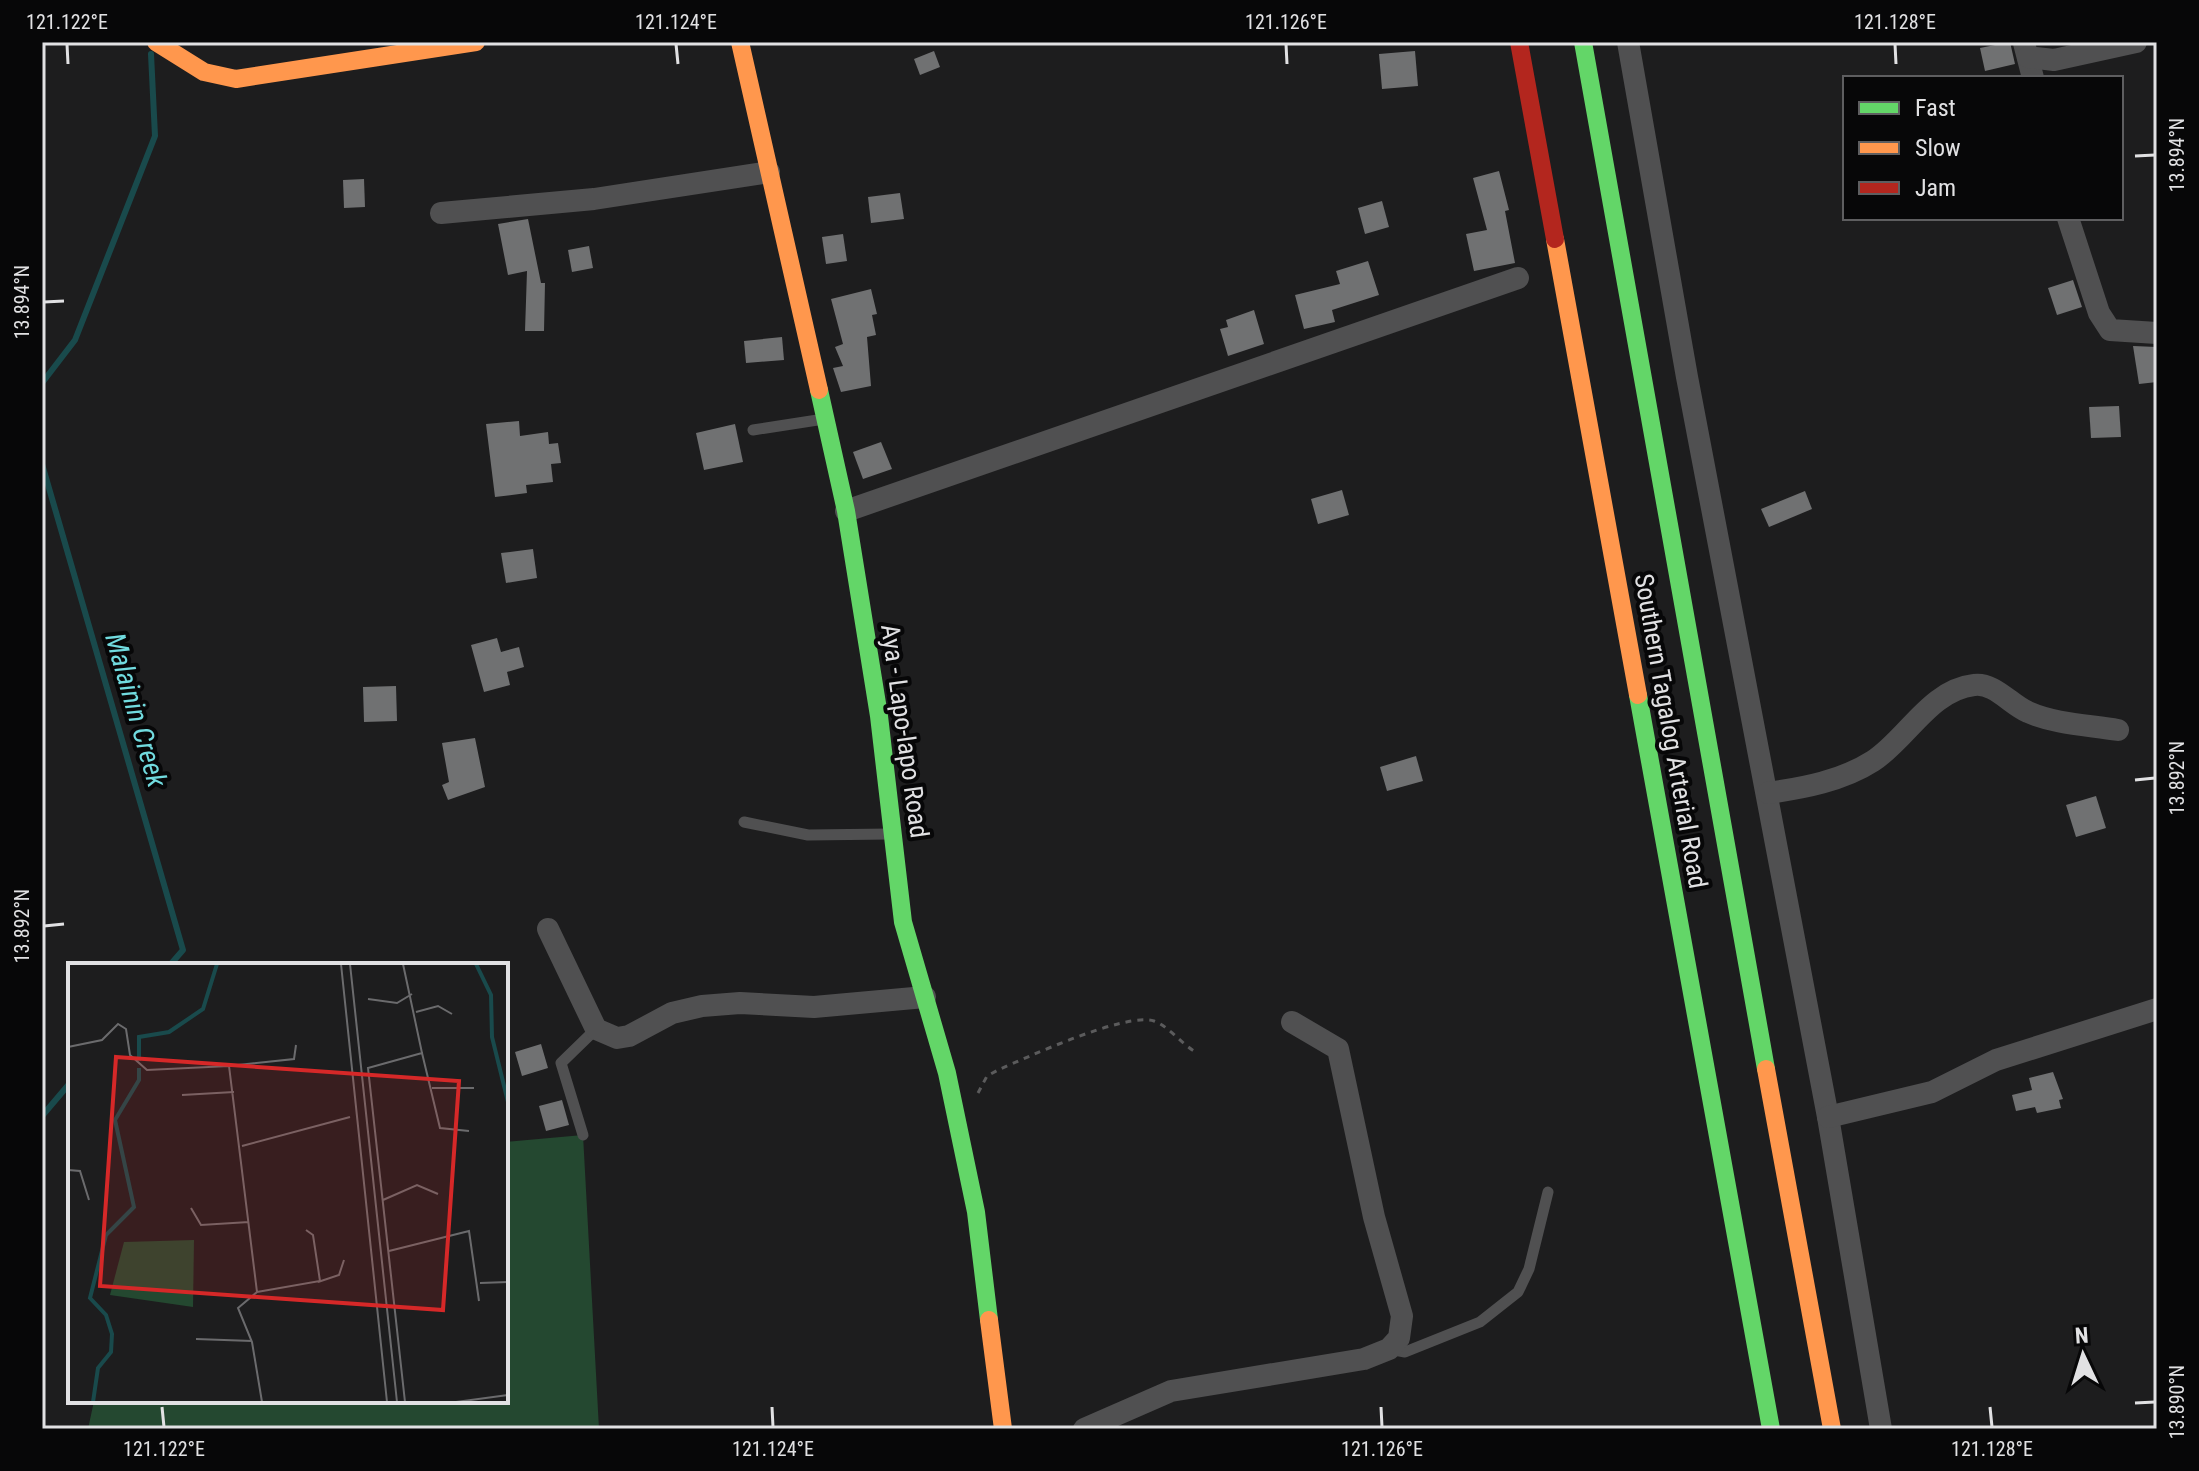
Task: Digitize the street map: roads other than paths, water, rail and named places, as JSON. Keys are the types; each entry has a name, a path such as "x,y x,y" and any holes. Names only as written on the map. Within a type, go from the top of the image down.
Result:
{"main road":[{"path":"156,42 204,72 236,79 476,42"},
{"name":"Aya - Lapo-lapo Road","path":"740,42 846,511 879,716 903,922 958,1123 976,1212 1003,1429"},
{"name":"Southern Tagalog Arterial Road","path":"1519,42 1771,1429"},
{"name":"Southern Tagalog Arterial Road","path":"1583,42 1615,237 1832,1429"}],"street":[{"path":"1628,42 1682,348 1828,1117 1881,1429"},
{"path":"2028,59 2054,60 2136,42"},
{"path":"441,213 594,199 769,172"},
{"path":"2069,220 2099,313 2110,330 2157,333"},
{"path":"846,511 1518,278"},
{"path":"1768,793 1815,786 1872,761 1951,691 1977,684 2004,695 2025,711 2050,719 2118,730"},
{"path":"548,929 596,1029 617,1038 629,1036 672,1013 702,1006 740,1003 814,1007 925,997"},
{"path":"1828,1117 1932,1092 1996,1060 2157,1009"},
{"path":"1084,1429 1171,1391 1364,1359 1389,1349 1399,1338 1402,1316 1374,1217 1338,1049 1292,1022"}],"lane":[{"path":"753,430 825,418"},
{"path":"744,822 808,835 893,833"},
{"path":"583,1135 561,1063 596,1029"},
{"path":"1389,1349 1405,1352 1467,1327 1518,1292 1529,1269 1548,1192"}],"waterway":[{"name":"Malainin Creek","path":"42,383 75,340 155,136 151,54"},
{"name":"Malainin Creek","path":"42,464 183,950 172,963"},
{"name":"Malainin Creek","path":"42,1116 68,1085"}]}
